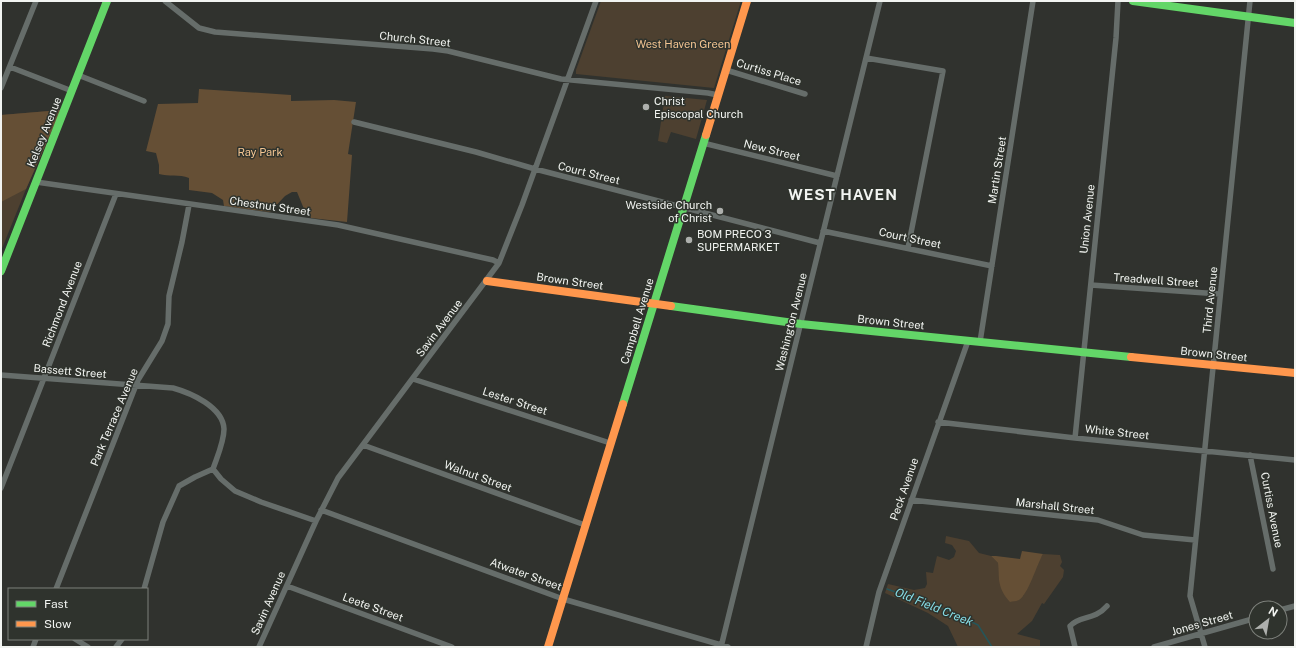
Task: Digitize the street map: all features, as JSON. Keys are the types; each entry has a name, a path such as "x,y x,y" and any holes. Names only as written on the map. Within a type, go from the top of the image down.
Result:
{"street":[{"path":"1,88 36,1"},
{"name":"Kelsey Avenue","path":"1,271 107,1"},
{"name":"Church Street","path":"165,1 193,24 204,30 215,32 433,49 448,51 561,79 718,95"},
{"name":"Savin Avenue","path":"259,647 321,510 338,478 499,263 596,1"},
{"name":"Campbell Avenue","path":"548,647 747,1"},
{"name":"Washington Avenue","path":"722,646 880,1"},
{"name":"Martin Street","path":"980,342 1033,1"},
{"name":"Union Avenue","path":"1075,438 1116,38 1118,1"},
{"path":"1133,1 1295,23"},
{"name":"Third Avenue","path":"1205,647 1190,596 1250,1"},
{"path":"866,58 943,71 908,248"},
{"path":"10,67 72,91"},
{"name":"Curtiss Place","path":"726,70 806,94"},
{"path":"78,75 144,101"},
{"name":"Court Street","path":"354,122 476,152 534,169 820,243"},
{"name":"New Street","path":"703,143 837,176"},
{"name":"Chestnut Street","path":"36,182 189,205 338,225 493,260 499,263"},
{"name":"Richmond Avenue","path":"1,488 116,194"},
{"name":"Park Terrace Avenue","path":"56,588 136,386 166,333 168,324 169,296 189,205"},
{"name":"Court Street","path":"823,231 992,266"},
{"name":"Brown Street","path":"487,281 801,324 1295,373"},
{"name":"Treadwell Street","path":"1091,285 1220,294"},
{"name":"Peck Avenue","path":"866,647 879,592 968,340"},
{"name":"Bassett Street","path":"1,375 173,388 200,398 213,409 222,420 224,431 213,469"},
{"name":"Lester Street","path":"413,378 610,444"},
{"name":"White Street","path":"938,422 1075,438 1295,460"},
{"name":"Walnut Street","path":"363,445 586,525"},
{"name":"Curtiss Avenue","path":"1250,455 1273,569"},
{"path":"144,588 163,522 179,486 194,477 213,469 221,479 235,491 261,502 316,521"},
{"name":"Marshall Street","path":"911,500 1098,520 1143,535 1195,540"},
{"name":"Atwater Street","path":"321,510 563,599 728,647"},
{"name":"Leete Street","path":"287,586 452,647"},
{"path":"1074,647 1070,626 1073,623 1102,613 1107,606"},
{"name":"Jones Street","path":"1154,647 1248,620"},
{"path":"77,640 88,647"}],"green space":[{"name":"West Haven Green","path":"601,1 741,1 714,88 576,74 576,70"},
{"name":"Ray Park","path":"199,89 291,95 291,101 334,100 356,102 348,154 352,155 347,222 311,218 309,212 304,209 297,192 292,192 285,196 270,212 224,206 223,200 212,193 189,190 189,178 159,174 159,165 156,153 146,151 158,104 198,103"},
{"path":"665,96 707,100 696,139 671,132 667,143 658,141"},
{"path":"61,110 26,189 1,251 1,115"},
{"path":"61,110 26,189 1,202 1,115"},
{"path":"946,536 969,541 979,553 991,556 998,563 999,578 1023,596 1037,563 1043,554 1060,555 1062,562 1060,566 1064,570 1063,577 1044,604 1042,603 1032,621 1017,634 1040,640 1040,647 958,647 948,626 928,613 885,593 888,584 914,590 925,588 927,584 926,572 933,573 937,556 949,560 954,557 956,551 952,545 945,543"},
{"path":"1022,551 1043,554 1026,592 1019,600 1010,602 1001,588 998,563 991,556 1020,559"}],"waterway":[{"name":"Old Field Creek","path":"887,589 951,612 978,625 992,647"}],"traffic: fast":[{"path":"1,271 107,1"},
{"path":"1133,1 1295,23"},
{"path":"623,404 706,135"},
{"path":"671,306 801,324 1131,357"}],"traffic: slow":[{"path":"706,135 747,1"},
{"path":"487,281 671,306"},
{"path":"1131,357 1295,373"},
{"path":"548,647 623,404"}],"place":[{"name":"Christ Episcopal Church","path":"646,107"},
{"name":"Westside Church of Christ","path":"720,211"},
{"name":"BOM PRECO 3 SUPERMARKET","path":"689,240"}],"district":[{"name":"WEST HAVEN","path":"843,195"}]}
